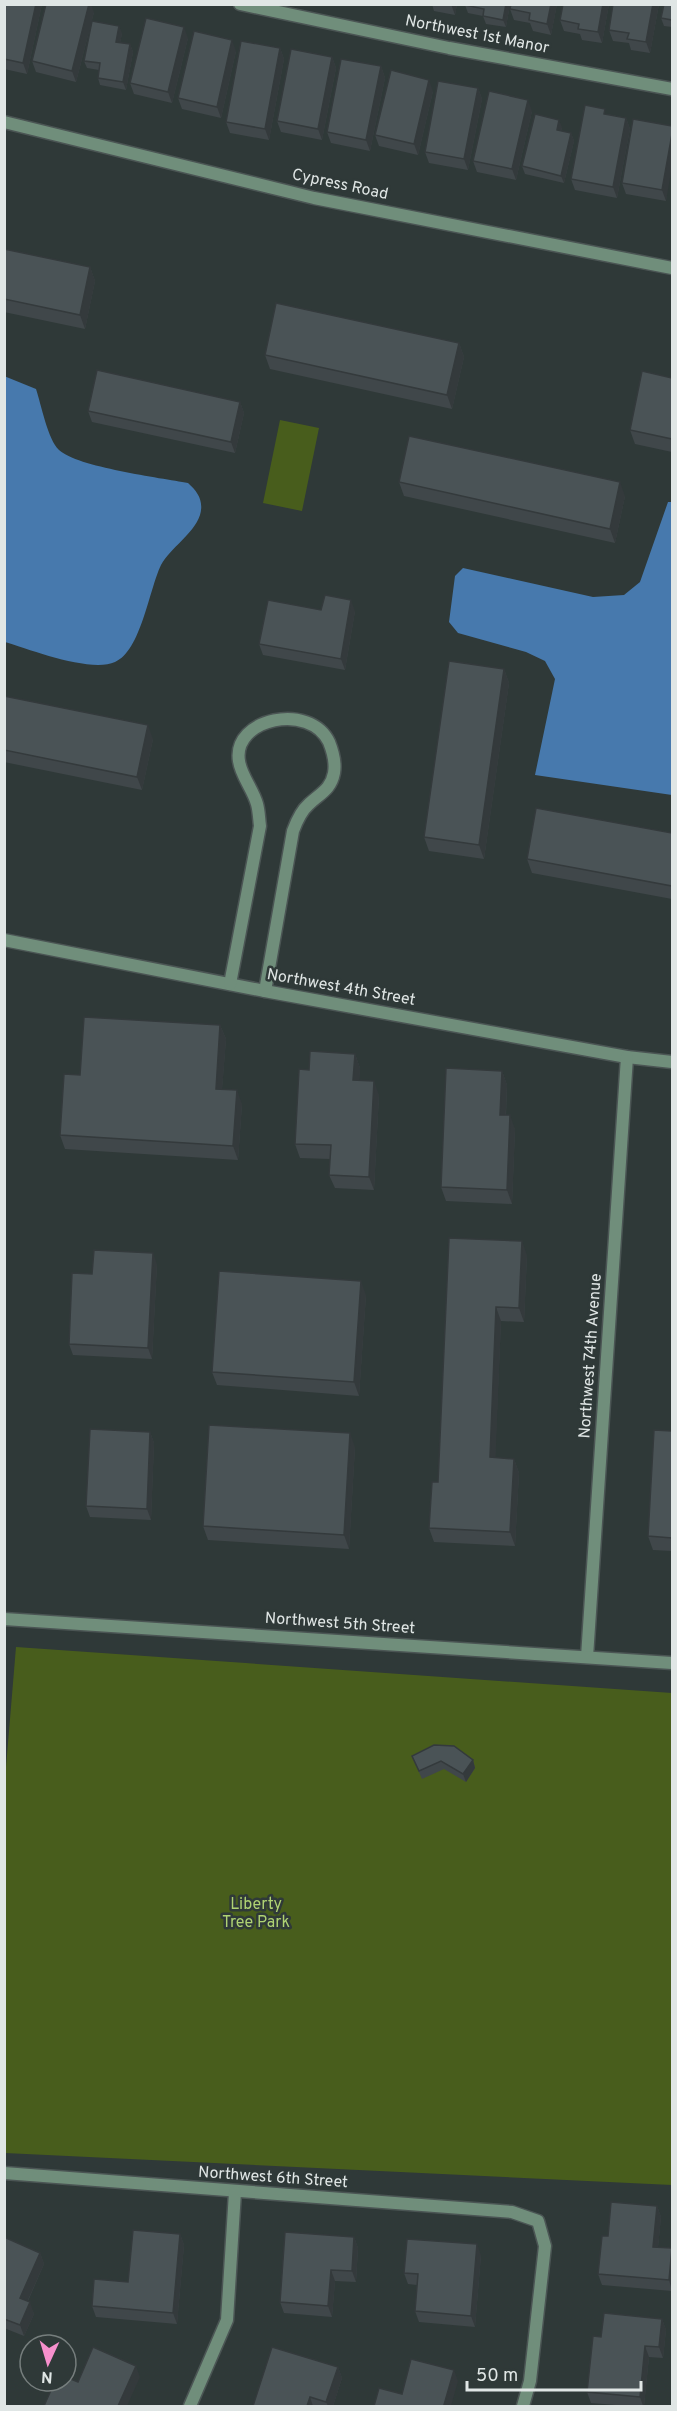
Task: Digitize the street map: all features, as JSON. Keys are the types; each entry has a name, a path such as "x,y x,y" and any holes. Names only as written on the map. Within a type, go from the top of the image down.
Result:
{"street":[{"name":"Northwest 1st Manor","path":"240,4 449,48 672,89"},
{"name":"Cypress Road","path":"4,122 314,198 672,268"},
{"path":"230,984 260,826 257,803 239,761 241,742 255,729 271,721 298,719 312,723 326,735 334,753 334,770 332,783 299,815 293,831 265,991"},
{"name":"Northwest 4th Street","path":"4,940 265,991 627,1056 672,1062"},
{"name":"Northwest 74th Avenue","path":"587,1657 627,1056"},
{"name":"Northwest 5th Street","path":"4,1618 672,1663"},
{"name":"Northwest 6th Street","path":"4,2173 512,2212 538,2222 545,2246 530,2381 523,2406"},
{"path":"190,2406 226,2320 235,2192"}],"green space":[{"path":"280,420 319,428 302,511 263,503"},
{"name":"Liberty Tree Park","path":"16,1647 672,1693 672,2185 5,2153 4,1791"}],"water":[{"path":"4,376 36,389 51,438 59,450 83,462 101,467 188,483 199,497 201,510 197,522 161,565 138,633 124,656 115,662 104,665 77,663 5,642"},
{"path":"668,502 672,502 672,795 535,775 555,679 545,661 526,652 458,633 449,622 455,576 463,568 593,597 624,595 640,582"}],"building":[{"path":"4,4 36,4 23,63 4,59"},
{"path":"46,4 89,4 72,71 32,61"},
{"path":"465,4 506,4 503,20 483,16 484,9"},
{"path":"511,4 551,4 547,24 529,20 530,13 510,9"},
{"path":"563,4 603,4 598,32 578,29 579,24 560,20"},
{"path":"613,4 653,4 646,42 627,39 629,33 609,30"},
{"path":"664,4 672,4 672,20 661,18"},
{"path":"146,18 184,27 168,92 130,83"},
{"path":"92,21 119,26 116,42 130,44 123,82 98,78 100,63 84,61"},
{"path":"194,31 232,40 217,107 178,98"},
{"path":"241,41 280,48 265,129 226,122"},
{"path":"291,49 332,57 318,129 277,121"},
{"path":"341,59 381,66 366,140 327,132"},
{"path":"391,70 429,80 414,144 375,135"},
{"path":"438,81 478,88 464,159 425,152"},
{"path":"489,91 528,100 512,169 473,161"},
{"path":"585,105 605,109 604,114 626,118 613,187 571,179"},
{"path":"535,114 559,120 557,130 571,133 561,176 522,166"},
{"path":"633,119 672,126 662,190 622,183"},
{"path":"4,249 90,267 80,315 4,299"},
{"path":"276,303 459,343 447,395 265,355"},
{"path":"97,370 240,402 231,442 88,411"},
{"path":"642,371 672,378 672,439 630,430"},
{"path":"409,436 620,482 610,529 399,482"},
{"path":"325,595 351,600 341,659 259,644 268,600 321,610"},
{"path":"449,661 504,669 479,845 424,837"},
{"path":"4,696 148,725 137,777 4,750"},
{"path":"536,808 672,833 672,886 527,859"},
{"path":"84,1017 220,1025 216,1089 237,1090 233,1146 60,1135 64,1074 80,1075"},
{"path":"310,1051 355,1054 353,1080 374,1081 369,1177 329,1175 331,1145 295,1144 299,1069 309,1070"},
{"path":"446,1068 502,1071 500,1115 510,1115 507,1190 441,1187"},
{"path":"449,1238 522,1241 519,1308 496,1307 490,1457 514,1459 510,1532 429,1528 432,1482 438,1482"},
{"path":"94,1250 153,1253 148,1348 69,1344 72,1273 92,1274"},
{"path":"219,1271 361,1281 354,1382 212,1372"},
{"path":"209,1425 350,1433 344,1535 203,1526"},
{"path":"90,1429 150,1432 147,1509 86,1506"},
{"path":"654,1430 672,1431 672,1538 648,1536"},
{"path":"434,1745 454,1746 473,1760 463,1774 441,1761 419,1771 412,1756"},
{"path":"611,2202 657,2206 653,2247 672,2248 669,2280 598,2274 602,2236 608,2236"},
{"path":"133,2230 180,2234 173,2313 92,2306 94,2279 128,2282"},
{"path":"285,2232 354,2237 352,2271 331,2270 328,2306 280,2302"},
{"path":"4,2237 40,2253 20,2298 30,2302 20,2325 4,2319"},
{"path":"407,2239 477,2244 471,2316 415,2311 418,2274 404,2273"},
{"path":"604,2313 662,2319 659,2347 645,2346 640,2397 587,2392 593,2336 601,2337"},
{"path":"93,2347 136,2366 118,2406 44,2406 50,2393 78,2393 78,2382"},
{"path":"272,2347 338,2367 326,2402 310,2397 307,2406 253,2406"},
{"path":"411,2359 454,2370 444,2405 451,2406 374,2406 379,2388 402,2394"}]}
